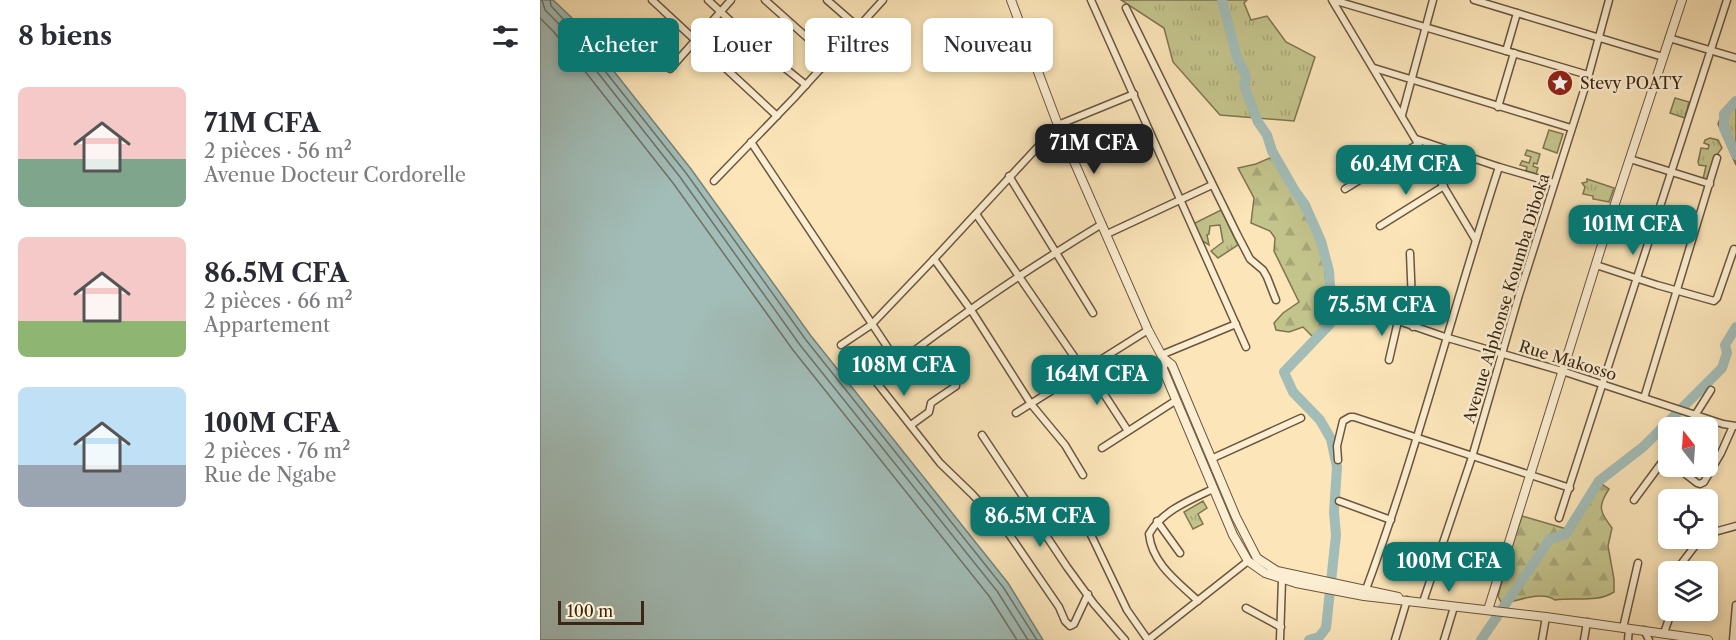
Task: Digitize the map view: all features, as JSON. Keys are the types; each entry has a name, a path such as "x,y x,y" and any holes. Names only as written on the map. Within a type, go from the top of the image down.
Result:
{"street":[{"path":"651,0 691,36"},
{"path":"708,0 762,51 806,85"},
{"path":"715,18 730,0"},
{"path":"765,0 805,36"},
{"path":"827,0 848,18"},
{"path":"866,18 883,0"},
{"path":"1011,0 1058,125 1162,357 1163,369 1175,400 1233,535 1248,561 1265,573 1282,580 1333,586 1454,607 1546,616 1708,640"},
{"path":"1091,0 1246,347"},
{"path":"1333,0 1588,75"},
{"path":"1333,0 1475,239"},
{"path":"1402,115 1433,0"},
{"path":"1474,0 1663,57"},
{"name":"Avenue Alphonse Koumba Diboka","path":"1423,602 1472,457 1609,0"},
{"path":"1491,611 1562,371 1682,0"},
{"path":"1559,518 1727,0"},
{"path":"1126,9 1250,259 1263,270 1276,300"},
{"path":"1506,51 1517,13"},
{"path":"1669,38 1736,58"},
{"path":"679,59 691,45"},
{"path":"1498,107 1514,53"},
{"path":"1373,68 1571,128"},
{"path":"730,72 777,116"},
{"path":"714,181 818,72"},
{"path":"841,345 871,324 1058,125 1134,94"},
{"path":"1417,141 1554,183"},
{"path":"1345,189 1417,141"},
{"path":"751,142 898,363"},
{"path":"1644,398 1717,158"},
{"path":"1630,159 1710,184"},
{"path":"1365,592 1418,439 1475,239 1499,167"},
{"path":"1009,176 1093,313"},
{"path":"1107,234 1212,185"},
{"path":"1380,226 1444,186"},
{"path":"976,214 1128,431"},
{"path":"1088,594 1074,624 1070,626 1059,606 1009,534 940,463 877,382 898,363 970,309 1055,252 1102,224"},
{"path":"1596,265 1714,300 1717,298 1734,249"},
{"path":"1410,253 1413,327"},
{"path":"934,259 970,309 1031,404 1065,445 1083,475"},
{"name":"Rue Makosso","path":"1358,307 1413,327 1562,371 1734,426"},
{"path":"1389,360 1398,321"},
{"path":"1162,357 1236,324"},
{"path":"1016,413 1148,330"},
{"path":"1162,357 1172,365 1211,459 1257,558 1277,571 1324,585"},
{"path":"911,425 929,412 931,403 956,386"},
{"path":"1696,415 1712,390"},
{"path":"1102,448 1175,400"},
{"path":"1338,460 1337,446 1343,421 1350,417 1360,418 1570,488"},
{"path":"1211,459 1301,418"},
{"path":"1718,458 1734,426"},
{"path":"982,435 1028,504 1041,528 1094,604 1125,640"},
{"path":"1634,500 1658,469"},
{"path":"1689,477 1697,483 1704,482 1707,477"},
{"path":"1198,601 1157,559 1149,534 1157,521 1213,489"},
{"path":"1339,501 1391,520"},
{"path":"1082,516 1127,610 1148,640 1248,561"},
{"path":"1157,521 1180,553"},
{"path":"1718,531 1736,526"},
{"path":"1683,561 1693,549"},
{"path":"1628,640 1626,628 1638,563"},
{"path":"1280,640 1282,580"},
{"path":"1395,640 1405,600"},
{"path":"1734,640 1736,605"},
{"path":"1444,640 1454,607"},
{"path":"1246,608 1281,627"},
{"path":"1542,640 1546,616"},
{"path":"1664,633 1668,621"},
{"path":"1584,640 1587,622"},
{"path":"1644,630 1649,640"}],"green space":[{"path":"1121,0 1247,0 1244,3 1251,20 1267,16 1286,42 1315,57 1294,121 1220,115 1173,62 1164,28"},
{"path":"1675,98 1689,102 1685,118 1670,113"},
{"path":"1736,106 1736,165 1718,124 1722,113"},
{"path":"1549,130 1563,134 1557,153 1543,148"},
{"path":"1710,138 1718,140 1722,148 1716,156 1709,181 1703,179 1706,166 1699,165 1698,162 1701,148 1708,149 1709,145 1704,143 1705,140"},
{"path":"1527,150 1540,154 1537,164 1534,163 1533,166 1538,168 1536,174 1526,171 1527,167 1520,165 1522,161 1529,163 1531,157 1525,155"},
{"path":"1272,157 1309,220 1324,261 1329,317 1318,333 1312,336 1303,327 1289,332 1276,330 1274,323 1283,313 1299,302 1274,251 1275,238 1270,231 1251,223 1254,198 1238,168"},
{"path":"1587,179 1614,188 1609,202 1593,199 1593,196 1583,194 1585,187 1582,183 1587,182"},
{"path":"1221,210 1238,245 1218,258 1211,251 1223,242 1220,225 1210,226 1207,235 1209,245 1201,240 1193,224"},
{"path":"1602,484 1609,489 1603,500 1602,509 1612,528 1608,546 1614,592 1593,599 1555,600 1550,597 1536,596 1502,604 1498,596 1522,516 1570,530 1586,503"},
{"path":"1203,501 1207,508 1198,514 1203,524 1193,529 1184,512"}],"water":[{"path":"540,0 553,0 572,18 558,18 558,72 614,72 691,169 811,336 1008,583 1043,640 540,640"}],"waterway":[{"path":"1222,0 1237,58 1245,74 1244,85 1258,122 1267,135 1272,151 1305,205 1321,241 1329,271 1332,313 1330,324 1284,372 1293,392 1320,420 1331,439 1337,467 1334,512 1336,535 1326,628 1319,637 1309,640"},
{"path":"1736,101 1724,114 1724,128 1736,155"},
{"path":"1481,640 1550,539 1566,534 1599,481 1643,447 1722,368 1727,353 1725,345 1736,327"}],"place":[{"name":"Stevy POATY","path":"1560,83"}]}
